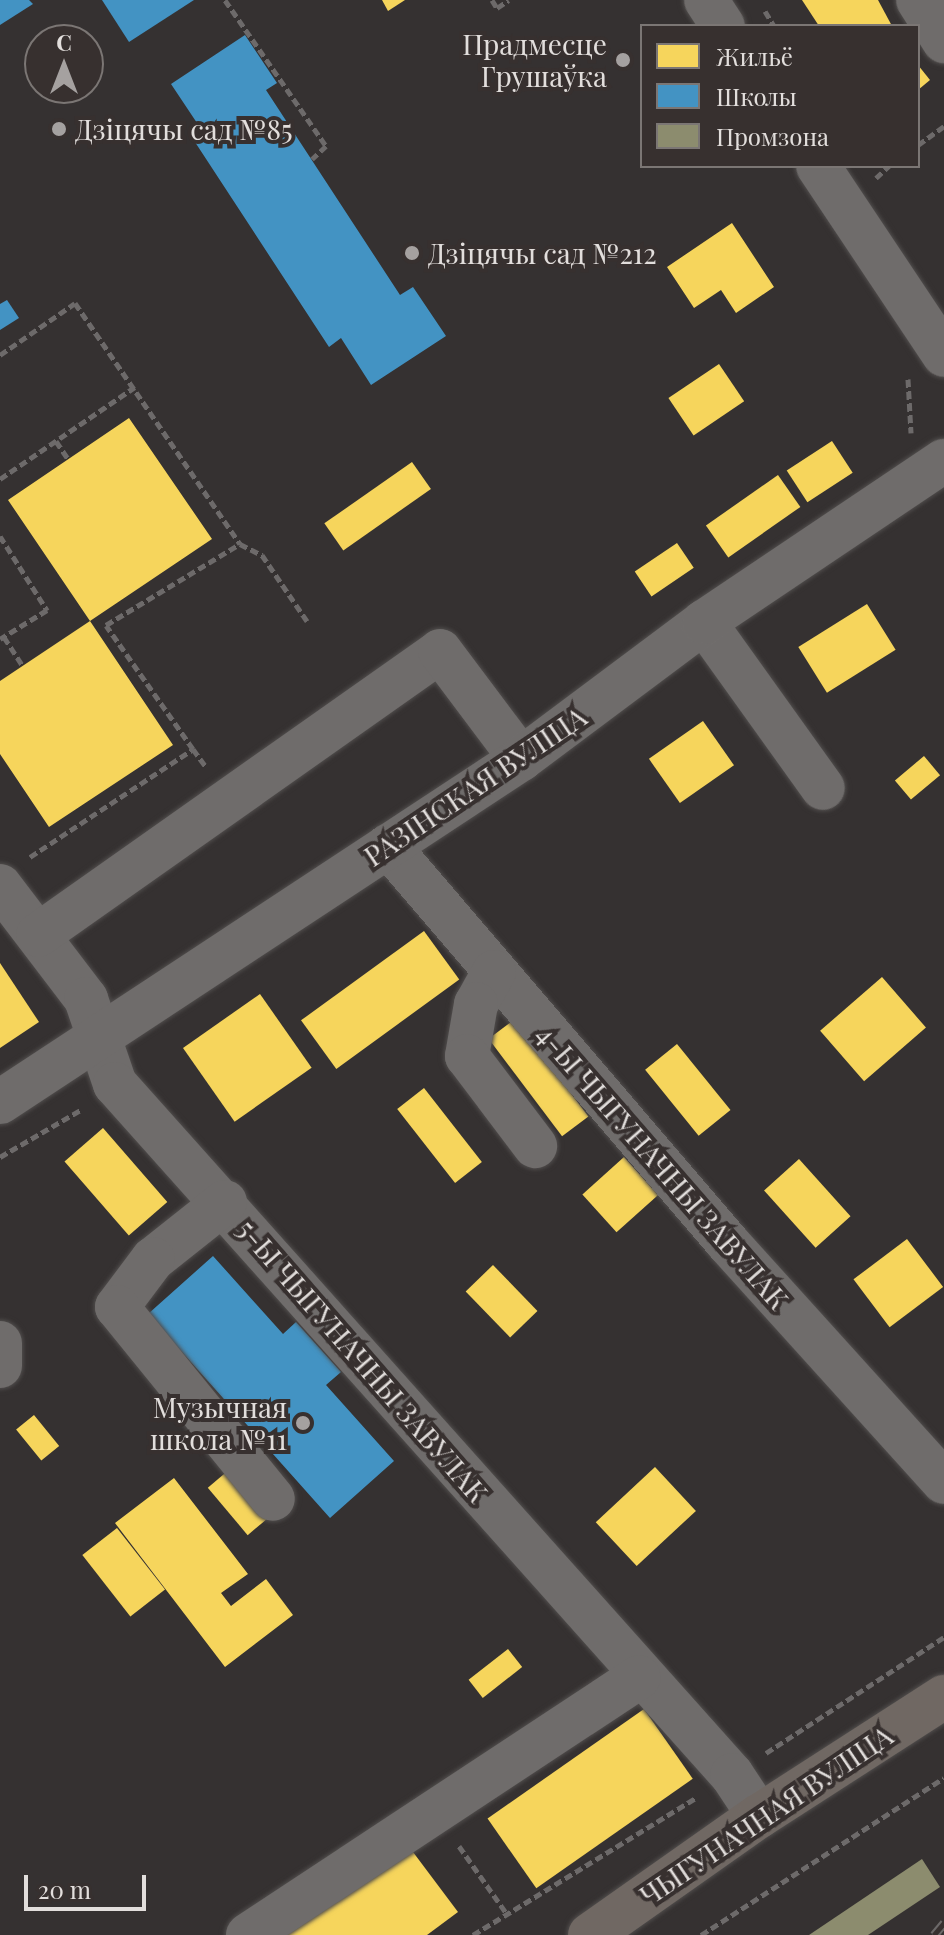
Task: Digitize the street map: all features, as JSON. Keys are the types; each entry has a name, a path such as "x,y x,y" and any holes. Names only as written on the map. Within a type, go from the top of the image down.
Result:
{"main road":[{"name":"ЧЫГУНАЧНАЯ ВУЛІЦА","path":"590,1935 759,1816 944,1697"}],"street":[{"path":"706,0 722,24"},
{"path":"918,0 944,41"},
{"path":"819,168 944,355"},
{"name":"РАЗІНСКАЯ ВУЛІЦА","path":"0,1102 521,759 704,622 944,461"},
{"path":"704,622 823,788"},
{"path":"38,935 440,651 521,759"},
{"name":"4-Ы ЧЫГУНАЧНЫ ЗАВУЛАК","path":"388,846 494,972 944,1482"},
{"name":"5-Ы ЧЫГУНАЧНЫ ЗАВУЛАК","path":"13,872 38,935 86,999 115,1084 225,1202 639,1677 732,1775 759,1816"},
{"path":"494,972 476,1004 467,1056 535,1146"},
{"path":"225,1202 153,1259 117,1307 273,1499"},
{"path":"0,1343 0,1366"},
{"path":"248,1935 639,1677"}],"path":[{"path":"225,0 326,146 312,159"},
{"path":"492,0 497,8 509,0"},
{"path":"920,144 944,126"},
{"path":"0,355 75,303 240,544 262,555 307,621"},
{"path":"0,479 135,387"},
{"path":"56,441 68,459"},
{"path":"0,536 47,610 2,638 23,666"},
{"path":"13,872 193,749 106,625 240,544"},
{"path":"0,1157 115,1084"},
{"path":"701,1935 944,1778"},
{"path":"436,1813 507,1914"}],"building: Жильё":[{"path":"382,0 405,0 388,11"},
{"path":"802,0 878,0 891,24 818,24"},
{"path":"920,68 930,80 920,88"},
{"path":"732,223 774,287 736,313 721,290 694,308 667,267"},
{"path":"719,364 744,401 694,435 668,398"},
{"path":"129,418 212,539 90,621 8,500"},
{"path":"832,441 853,473 807,502 787,470"},
{"path":"412,462 431,489 343,550 324,523"},
{"path":"778,475 800,507 728,557 706,525"},
{"path":"677,543 694,568 651,596 635,572"},
{"path":"867,604 896,650 827,693 798,647"},
{"path":"90,621 173,745 49,827 0,754 0,681"},
{"path":"703,721 734,765 680,803 649,759"},
{"path":"924,756 940,775 911,800 895,780"},
{"path":"424,931 459,980 336,1069 301,1020"},
{"path":"0,963 39,1022 0,1048"},
{"path":"882,977 926,1028 864,1081 820,1031"},
{"path":"260,994 312,1068 235,1122 183,1048"},
{"path":"515,1019 588,1116 562,1136 489,1039"},
{"path":"677,1044 730,1110 699,1136 645,1070"},
{"path":"424,1088 482,1162 455,1183 397,1109"},
{"path":"103,1128 167,1202 129,1235 65,1161"},
{"path":"624,1157 658,1195 617,1232 582,1194"},
{"path":"799,1159 851,1216 816,1248 764,1190"},
{"path":"907,1239 943,1287 890,1327 853,1279"},
{"path":"493,1265 537,1311 510,1337 466,1291"},
{"path":"34,1415 59,1446 41,1461 16,1429"},
{"path":"655,1467 696,1511 637,1566 596,1522"},
{"path":"230,1469 270,1516 248,1535 208,1488"},
{"path":"174,1478 248,1574 221,1593 231,1606 266,1579 293,1615 225,1667 115,1523"},
{"path":"117,1528 165,1589 130,1617 82,1555"},
{"path":"508,1649 522,1667 483,1698 469,1680"},
{"path":"644,1709 693,1779 536,1888 488,1819"},
{"path":"407,1844 458,1912 427,1935 282,1935"}],"building: Школы":[{"path":"0,0 29,0 33,4 0,25"},
{"path":"102,0 194,0 129,42"},
{"path":"245,35 277,83 266,90 400,295 413,287 446,336 371,385 341,338 329,347 193,139 203,132 171,84"},
{"path":"7,300 19,318 0,330 0,304"},
{"name":"Музычная школа №11","path":"213,1256 283,1334 296,1322 341,1372 326,1385 394,1461 330,1518 148,1314"}],"building: Промзона":[{"path":"922,1859 940,1887 868,1935 809,1935"}],"railway":[{"path":"934,1935 944,1923"}],"place":[{"name":"Прадмесце Грушаўка","path":"623,60"},
{"name":"Дзіцячы сад №85","path":"59,129"},
{"name":"Дзіцячы сад №212","path":"412,253"},
{"name":"Музычная школа №11","path":"303,1423"}]}
